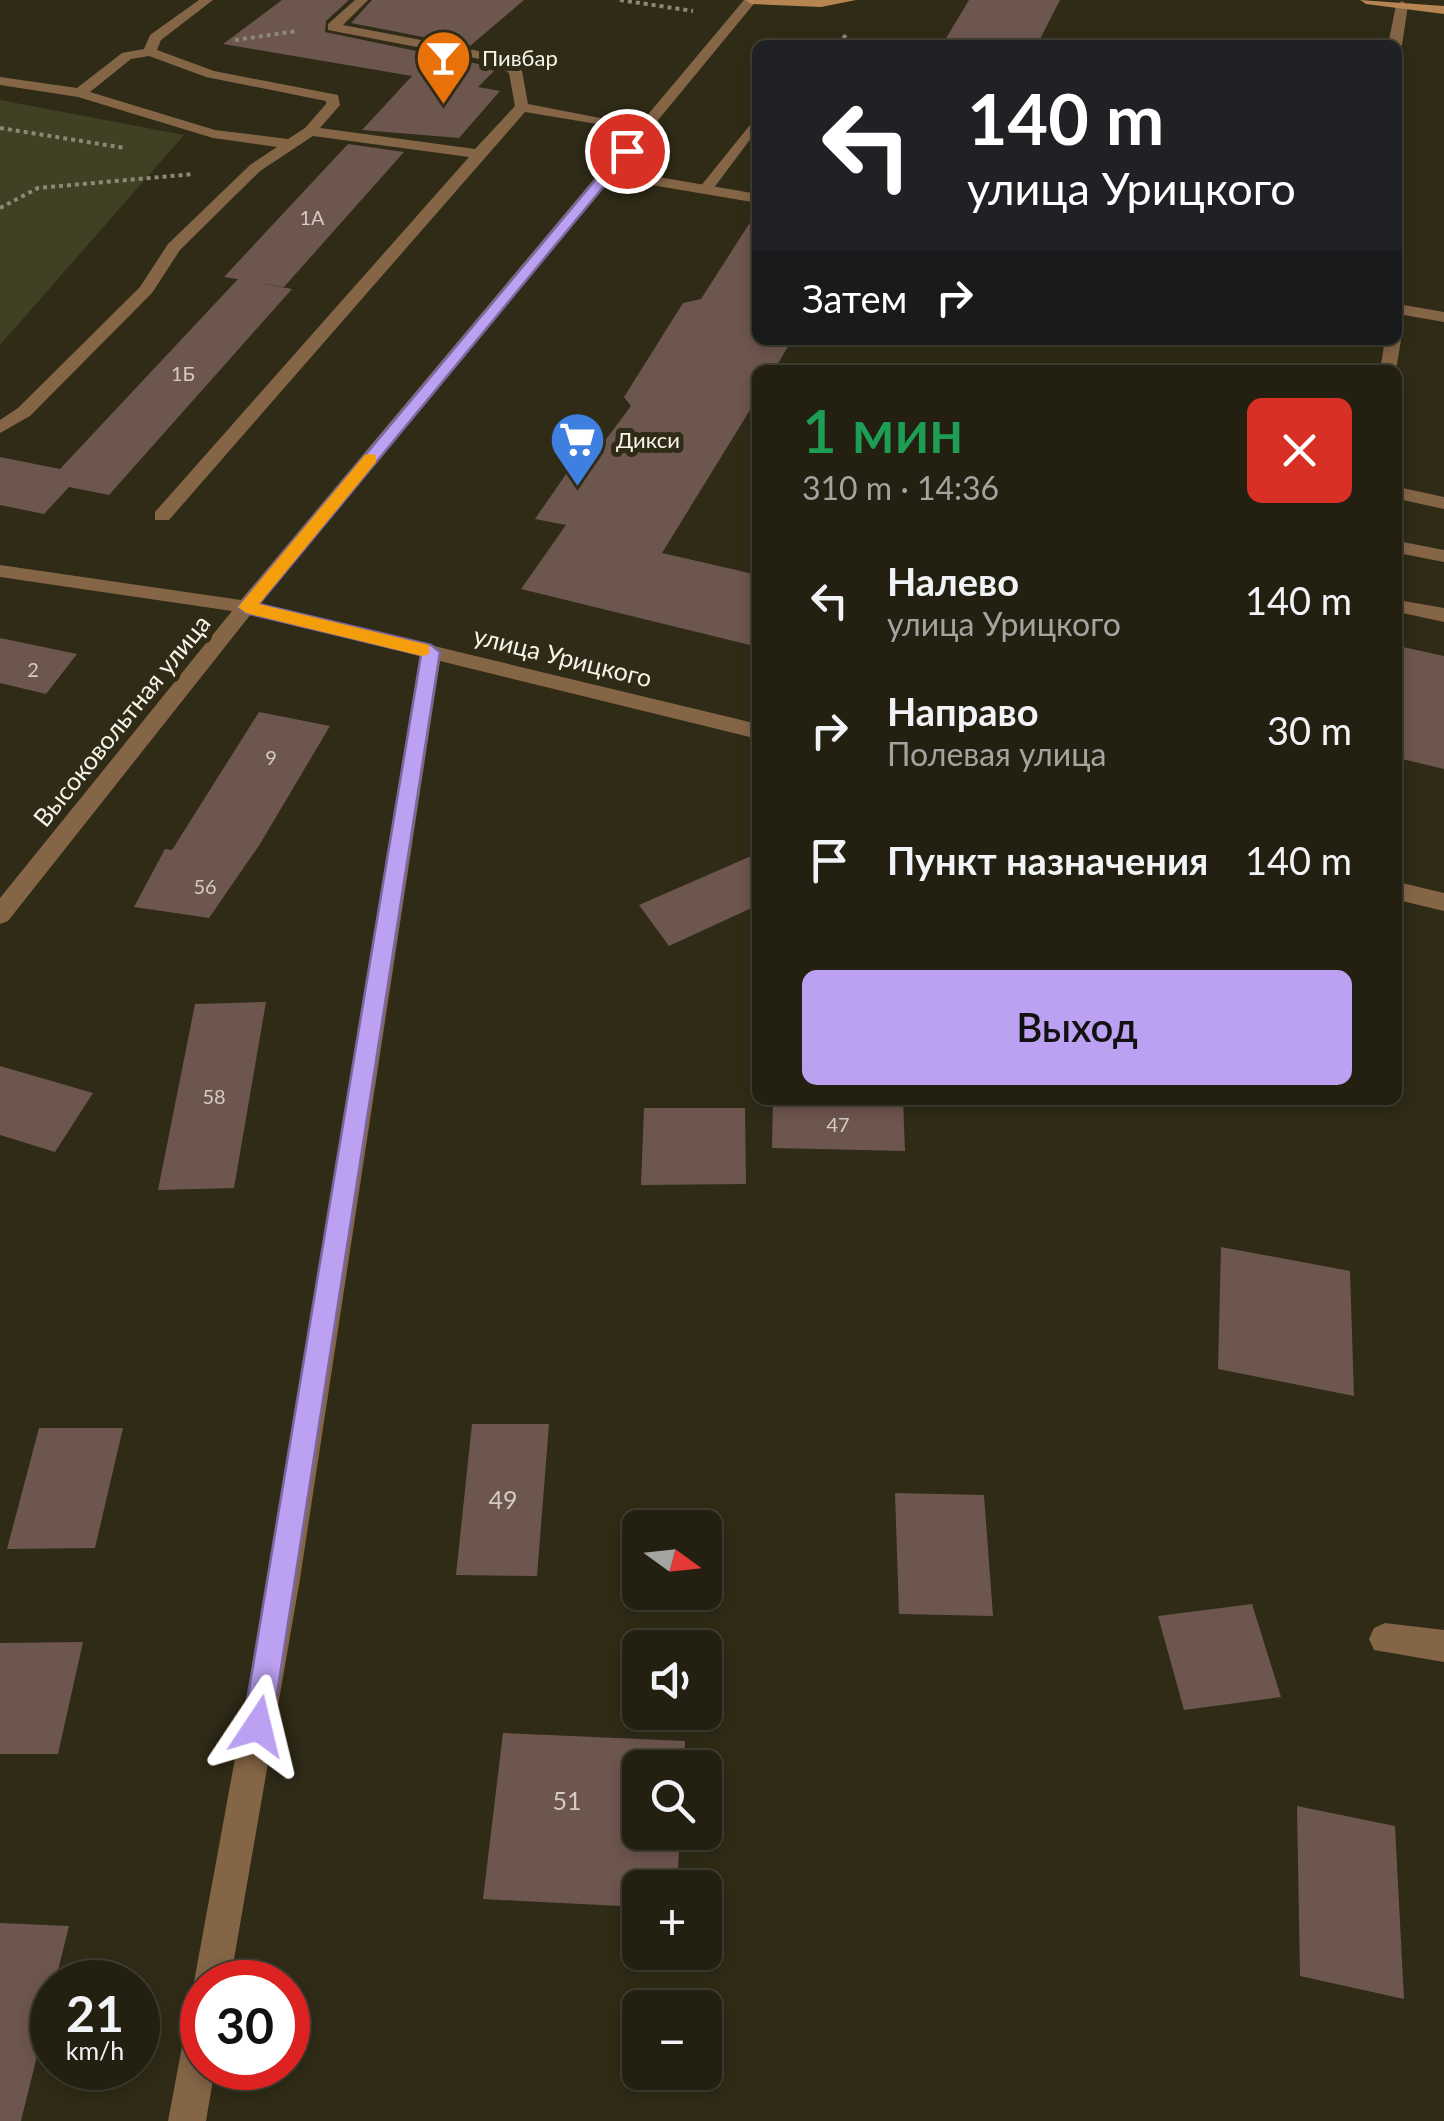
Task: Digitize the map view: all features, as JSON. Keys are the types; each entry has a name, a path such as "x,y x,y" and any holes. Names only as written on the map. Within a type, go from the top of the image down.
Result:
{"main road":[{"path":"751,0 821,4 850,0"},
{"path":"1366,0 1444,10"}],"street":[{"path":"150,52 155,38 207,0"},
{"path":"333,26 362,0"},
{"name":"Высоковольтная улица","path":"0,915 246,607 751,0"},
{"path":"1396,40 1402,4"},
{"path":"333,26 494,58 515,71 522,106"},
{"path":"0,428 24,412 136,300 174,247 255,168 310,131 333,105 332,98 212,74 150,52 128,56 80,93"},
{"path":"0,81 80,93 213,134 290,144"},
{"path":"522,106 645,128"},
{"path":"162,516 522,106"},
{"path":"705,190 752,127"},
{"path":"310,131 479,154"},
{"path":"608,173 752,198"},
{"path":"1402,311 1444,317"},
{"path":"1402,495 1444,503"},
{"path":"1402,548 1444,556"},
{"name":"улица Урицкого","path":"0,570 246,607 752,731"},
{"path":"1402,607 1444,615"},
{"path":"216,1960 290,1540 431,652"},
{"path":"1402,892 1444,902"},
{"path":"1385,1638 1444,1646"},
{"path":"188,2121 193,2090"}],"path":[{"path":"620,0 710,13"},
{"path":"150,52 333,26"},
{"path":"0,208 38,188 255,168"}],"green space":[{"path":"0,100 184,135 0,345"}],"building":[{"path":"282,0 349,0 326,21 325,32 493,67 496,69 478,87 500,91 459,138 362,130 412,76 223,44"},
{"path":"372,0 524,0 470,46 351,23"},
{"path":"969,0 1060,0 1040,40 945,40"},
{"path":"348,144 404,152 284,287 224,277"},
{"path":"752,219 752,345 789,345 777,365 752,365 752,407 662,553 752,574 752,646 521,589 566,525 535,519 582,451 598,450 631,406 624,397 683,303 701,299"},
{"path":"238,279 292,289 109,495 69,487 44,514 0,505 0,457 60,469"},
{"path":"0,638 77,654 46,694 0,683"},
{"path":"1402,647 1444,656 1444,769 1402,759"},
{"path":"259,712 330,726 260,844 209,918 134,907 165,849 172,850"},
{"path":"752,856 752,908 669,946 639,905"},
{"path":"266,1002 234,1188 158,1190 195,1004"},
{"path":"0,1066 93,1093 55,1152 0,1135"},
{"path":"773,1105 903,1105 905,1151 772,1148"},
{"path":"644,1108 745,1108 746,1184 641,1185"},
{"path":"1221,1247 1350,1271 1354,1396 1218,1369"},
{"path":"472,1424 549,1424 537,1576 456,1575"},
{"path":"39,1428 123,1428 95,1548 7,1549"},
{"path":"895,1493 984,1495 993,1616 899,1614"},
{"path":"1252,1604 1281,1697 1184,1710 1158,1616"},
{"path":"83,1642 58,1754 0,1754 0,1643"},
{"path":"503,1733 685,1741 685,1750 622,1750 622,1850 679,1850 678,1870 622,1870 622,1906 483,1899"},
{"path":"1297,1806 1395,1826 1404,1999 1300,1976"},
{"path":"0,1923 69,1926 61,1960 30,1960 30,2084 21,2121 0,2121"}],"slow traffic":[{"path":"370,459 246,607 422,649"}],"place":[{"name":"Пивбар","path":"443,106"},
{"name":"Дикси","path":"577,488"}],"route":[{"path":"258,1726 431,652 246,607 627,151"}]}
